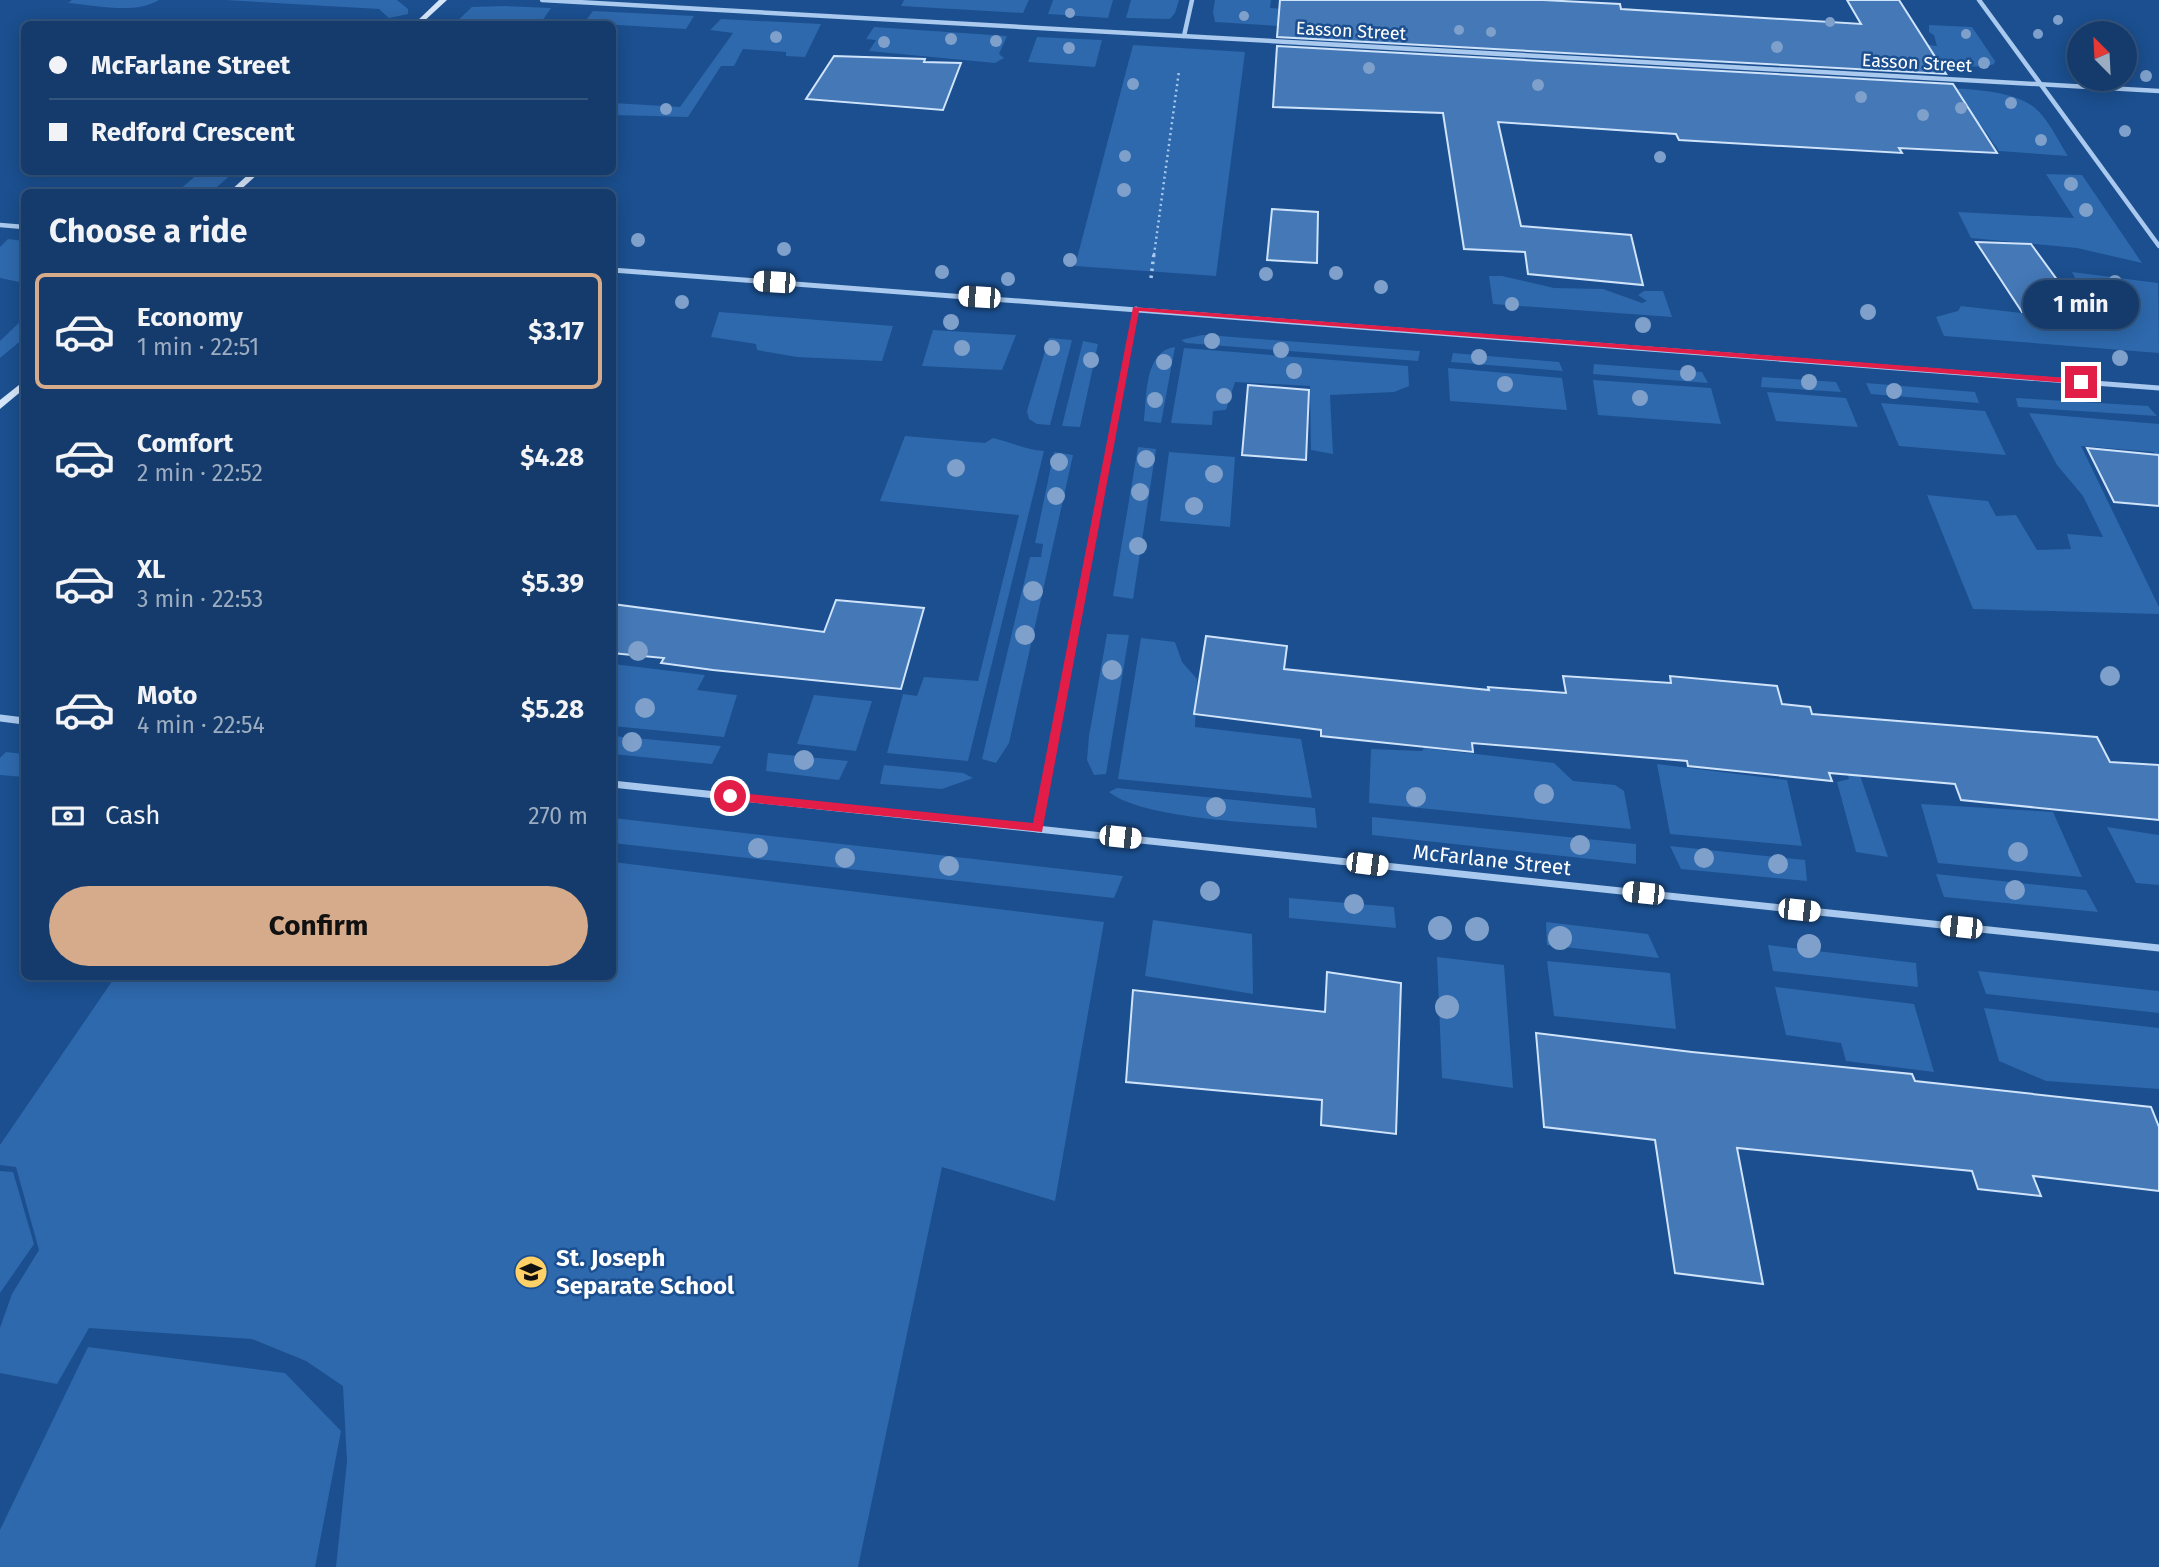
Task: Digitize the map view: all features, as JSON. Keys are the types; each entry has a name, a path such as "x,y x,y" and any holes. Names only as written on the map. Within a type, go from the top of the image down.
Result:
{"street":[{"path":"420,21 443,0"},
{"name":"Easson Street","path":"542,0 2159,91"},
{"path":"1184,36 1192,0"},
{"path":"1979,0 2159,246"},
{"path":"236,189 253,175"},
{"path":"0,225 21,227"},
{"path":"616,270 2159,388"},
{"path":"1038,829 1136,309"},
{"path":"0,406 21,387"},
{"path":"0,718 21,721"},
{"name":"McFarlane Street","path":"616,784 2159,948"}],"path":[{"path":"1151,281 1184,36"}],"shaded area":[{"path":"72,0 159,0 149,5 127,8 68,3"},
{"path":"224,0 397,0 408,9 408,14 389,18 379,9"},
{"path":"904,0 1029,0 1023,13 901,6"},
{"path":"1053,0 1113,0 1108,18 1048,14"},
{"path":"1131,0 1179,0 1170,19 1126,18"},
{"path":"1215,0 1271,0 1270,8 1406,18 1406,34 1215,22"},
{"path":"472,7 551,8 542,21 457,21"},
{"path":"593,11 694,16 686,29 616,25 616,21 586,21"},
{"path":"721,19 821,24 805,57 786,56 786,52 743,49 734,66 721,66 688,117 616,115 616,103 680,107 733,33 710,30"},
{"path":"1929,25 1972,27 1995,61 1994,64 1985,67 1760,55 1915,43 1937,46 1934,35 1929,32"},
{"path":"874,27 1007,36 999,54 1004,58 995,63 869,51 876,40 866,39"},
{"path":"1037,37 1102,40 1095,67 1028,62"},
{"path":"1133,45 1245,52 1216,276 1075,266"},
{"path":"1905,87 1990,92 2022,100 2044,117 2068,156 1999,151 1980,124 1925,120"},
{"path":"2046,174 2082,175 2142,263 2077,248 1971,238 1958,212 2074,218"},
{"path":"197,175 231,175 214,189 180,189"},
{"path":"8,239 21,241 21,282 0,278 0,247"},
{"path":"2072,272 2158,283 2159,353 1944,336 1936,317 1958,311 1961,306 2063,318 2096,318"},
{"path":"1489,276 1502,276 1554,288 1603,289 1642,303 1647,301 1638,295 1644,291 1663,291 1672,317 1493,304"},
{"path":"719,312 893,326 882,361 797,357 757,350 756,344 711,337"},
{"path":"21,321 21,340 0,358 0,341"},
{"path":"933,330 1016,335 1002,370 922,366"},
{"path":"1202,335 1420,351 1418,361 1186,343 1181,340"},
{"path":"1049,338 1072,340 1050,425 1037,424 1029,419 1027,411"},
{"path":"1083,341 1098,344 1080,427 1062,426"},
{"path":"1175,347 1161,423 1144,421 1152,366 1165,350"},
{"path":"1184,348 1408,366 1409,386 1394,392 1330,395 1333,454 1311,450 1310,386 1235,382 1226,410 1213,411 1212,425 1171,423"},
{"path":"1453,353 1559,362 1563,371 1451,362"},
{"path":"1594,364 1702,372 1708,383 1593,374"},
{"path":"1448,368 1562,378 1567,410 1450,401"},
{"path":"1762,377 1836,382 1841,392 1761,387"},
{"path":"1593,380 1711,388 1721,424 1598,415"},
{"path":"1866,383 1975,392 1979,403 1871,394"},
{"path":"1767,392 1846,398 1858,427 1776,421"},
{"path":"2016,398 2148,406 2157,416 2018,407"},
{"path":"1881,403 1985,411 2006,455 1899,446"},
{"path":"2029,413 2159,424 2159,461 2154,452 2081,446 2159,607 2159,614 1973,609 1927,495 1988,501 1996,516 2016,515 2037,550 2071,549 2067,534 2103,537 2083,496 2057,465"},
{"path":"905,436 985,443 993,438 1044,451 968,761 887,753 903,694 917,696 924,677 978,681 1019,515 880,501"},
{"path":"1138,447 1156,449 1133,599 1113,596"},
{"path":"1054,452 1073,455 1009,743 996,763 982,759 1030,557 1041,557 1043,544 1035,543"},
{"path":"1169,452 1235,457 1230,527 1160,521"},
{"path":"1107,634 1129,635 1106,774 1094,775 1087,760 1089,736"},
{"path":"1141,638 1175,642 1182,662 1197,679 1195,727 1301,739 1312,798 1118,779"},
{"path":"616,664 705,675 697,690 737,695 724,737 616,726"},
{"path":"814,695 872,701 856,751 797,744"},
{"path":"1841,720 1888,857 1856,852 1837,782 1849,779 1832,721"},
{"path":"616,736 721,746 712,764 616,754"},
{"path":"1424,748 1554,763 1573,781 1615,785 1624,791 1631,829 1369,803 1371,749 1422,751"},
{"path":"6,752 21,754 21,777 0,775 0,758"},
{"path":"768,753 848,761 839,780 766,771"},
{"path":"1657,764 1787,780 1802,846 1670,834"},
{"path":"884,765 963,773 973,778 942,789 880,784"},
{"path":"1117,788 1315,808 1317,828 1207,819 1149,809 1109,792"},
{"path":"1921,804 2053,812 2082,877 1938,863"},
{"path":"1372,817 1636,844 1636,864 1372,835"},
{"path":"616,818 1123,876 1114,898 616,843"},
{"path":"2107,827 2159,835 2159,885 2136,883"},
{"path":"1670,846 1805,860 1807,881 1681,869"},
{"name":"St. Joseph Separate School","path":"616,862 1104,922 1055,1201 942,1167 858,1567 336,1567 347,1462 343,1386 306,1361 252,1339 89,1328 57,1384 0,1373 0,1328 12,1294 39,1250 16,1167 0,1165 0,1145 113,980 616,980"},
{"path":"1936,874 2086,890 2098,912 1944,897"},
{"path":"1289,898 1394,907 1396,928 1289,918"},
{"path":"1153,920 1252,934 1253,994 1145,976"},
{"path":"1546,922 1648,934 1659,958 1547,945"},
{"path":"1768,945 1916,963 1918,987 1773,971"},
{"path":"1437,957 1504,965 1513,1088 1442,1078"},
{"path":"1547,961 1670,973 1676,1029 1554,1016"},
{"path":"1978,971 2159,991 2159,1013 1986,994"},
{"path":"1775,987 1914,1004 1934,1072 1846,1061 1841,1043 1786,1035"},
{"path":"1984,1008 2159,1028 2159,1089 2046,1081 1999,1061"},
{"path":"0,1171 13,1172 34,1244 0,1293"},
{"path":"88,1347 285,1373 341,1431 315,1567 0,1567 0,1530"}],"building":[{"path":"1280,0 1543,0 1620,4 1621,9 1861,24 1847,0 1899,0 1946,74 1277,37"},
{"path":"1277,46 1953,84 1997,153 1899,148 1902,153 1679,140 1676,134 1498,122 1521,226 1631,235 1643,285 1528,274 1525,252 1464,249 1443,113 1273,107"},
{"path":"834,56 961,63 943,110 806,99"},
{"path":"1272,209 1318,212 1317,263 1267,260"},
{"path":"1976,242 2031,244 2082,314 2022,312"},
{"path":"1248,385 1309,390 1306,460 1242,455"},
{"path":"2087,448 2159,455 2159,506 2114,502"},
{"path":"836,600 924,608 901,689 713,670 661,663 664,658 616,653 616,605 824,632"},
{"path":"1206,636 1287,646 1284,669 1489,690 1488,687 1566,693 1563,676 1671,683 1670,676 1777,686 1782,704 1810,707 1812,714 2097,737 2110,762 2159,765 2159,820 1961,800 1955,784 1829,773 1832,781 1688,766 1687,761 1472,743 1473,752 1321,736 1321,730 1194,714"},
{"path":"1327,972 1401,983 1396,1134 1321,1125 1322,1100 1126,1082 1133,990 1325,1012"},
{"path":"1536,1033 1912,1074 1915,1081 2151,1107 2159,1127 2159,1191 2033,1176 2041,1196 1978,1189 1972,1171 1737,1148 1763,1284 1675,1273 1655,1140 1544,1127"}],"place":[{"name":"St. Joseph Separate School","path":"531,1272"}],"route":[{"path":"730,796 1038,829 1136,309 2081,382"}]}
